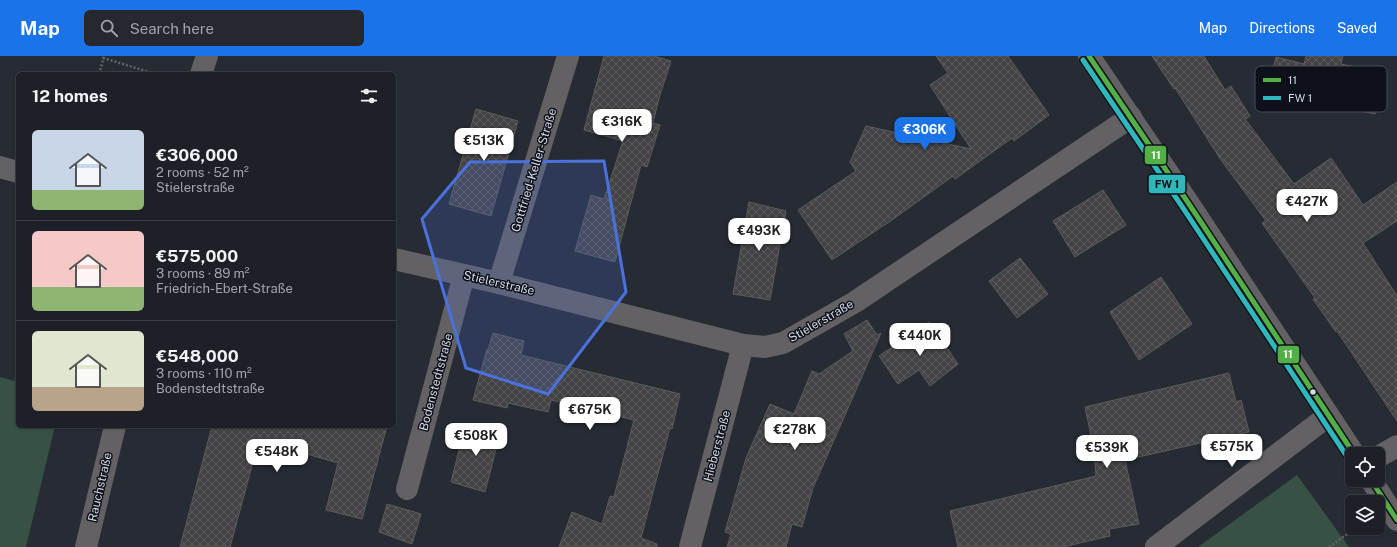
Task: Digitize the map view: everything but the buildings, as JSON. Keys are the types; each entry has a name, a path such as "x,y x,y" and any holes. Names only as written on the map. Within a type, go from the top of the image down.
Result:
{"street":[{"path":"202,72 207,56"},
{"name":"Gottfried-Keller-Straße","path":"499,283 568,56"},
{"path":"1089,56 1192,207 1349,447"},
{"name":"Stielerstraße","path":"396,259 499,283 743,345 765,347 783,343 855,302 1130,117"},
{"path":"0,167 16,171"},
{"name":"Bodenstedtstraße","path":"407,489 464,275"},
{"name":"Hieberstraße","path":"690,547 743,345"},
{"path":"1156,547 1328,416"},
{"name":"Rauchstraße","path":"86,547 114,428"},
{"path":"1385,453 1397,446"},
{"path":"1376,487 1396,515"}],"path":[{"path":"99,72 103,57 150,72"},
{"path":"1329,547 1346,535"}],"highlighted area":[{"path":"604,161 626,292 548,394 466,368 422,219 470,162"}],"green space":[{"path":"0,377 16,381 16,428 55,428 26,547 0,547"},
{"path":"1297,475 1349,547 1198,547"}],"transit line":[{"name":"11","path":"1089,56 1191,207 1349,447"},
{"path":"1083,60 1185,211 1345,453"},
{"name":"11","path":"1376,487 1397,520"}]}
